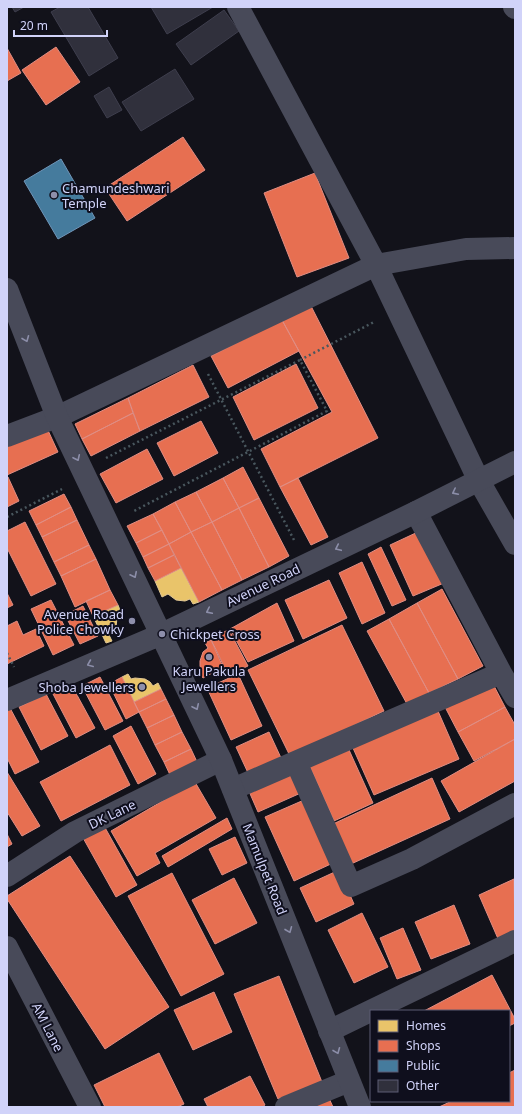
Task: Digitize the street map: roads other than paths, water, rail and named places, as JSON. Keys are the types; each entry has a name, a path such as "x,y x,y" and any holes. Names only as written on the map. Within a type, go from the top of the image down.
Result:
{"street":[{"path":"238,7 376,265 479,480 515,544"},
{"path":"7,436 57,417 376,265 466,249 515,248"},
{"name":"Mamulpet Road","path":"7,289 12,319 57,417 221,760 360,1107"},
{"name":"Avenue Road","path":"7,700 162,634 416,512 515,462"},
{"path":"416,512 515,697"},
{"path":"233,789 501,673"},
{"name":"DK Lane","path":"7,876 75,832 221,760"},
{"path":"296,762 351,886 412,859 515,804"},
{"path":"373,1010 515,941"},
{"name":"AM Lane","path":"7,947 90,1107"},
{"path":"330,1031 370,1012"},
{"path":"286,1107 349,1081"}],"place":[{"name":"Chamundeshwari Temple","path":"54,195"},
{"name":"Avenue Road Police Chowky","path":"132,621"},
{"name":"Chickpet Cross","path":"162,634"},
{"name":"Karu Pakula Jewellers","path":"209,657"},
{"name":"Shoba Jewellers","path":"142,687"}]}
